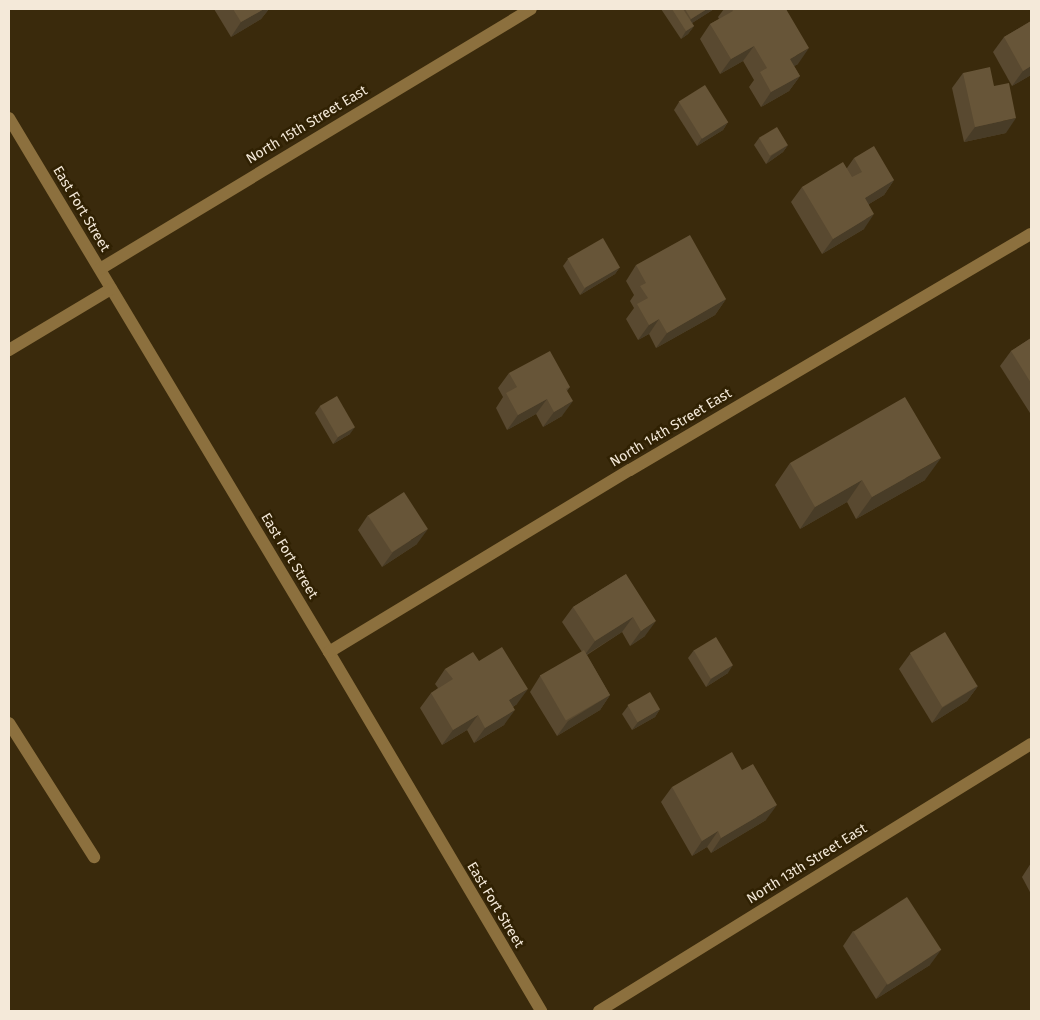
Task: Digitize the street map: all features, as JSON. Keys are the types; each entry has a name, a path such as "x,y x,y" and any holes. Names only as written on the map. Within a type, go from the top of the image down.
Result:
{"street":[{"name":"North 15th Street East","path":"100,270 531,9"},
{"name":"East Fort Street","path":"9,118 329,652 541,1011"},
{"name":"North 14th Street East","path":"329,652 630,470 1031,234"},
{"path":"9,350 111,289"},
{"path":"9,724 94,857"},
{"name":"North 13th Street East","path":"599,1011 1031,744"}],"building":[{"path":"233,9 264,9 241,22"},
{"path":"672,9 683,9 694,26 686,31"},
{"path":"685,9 707,9 691,19"},
{"path":"732,9 786,9 809,48 790,59 800,76 771,92 760,72 767,68 754,46 731,59 710,24 733,11"},
{"path":"1031,21 1031,66 1023,71 1004,37"},
{"path":"990,67 994,86 1009,83 1016,118 975,127 963,73"},
{"path":"705,85 728,122 702,139 679,101"},
{"path":"777,127 788,145 770,156 759,138"},
{"path":"874,146 894,180 865,198 874,214 833,239 802,187 843,162 852,177 862,172 854,158"},
{"path":"690,235 726,299 667,333 659,319 649,325 637,304 648,298 640,286 646,283 636,265"},
{"path":"603,238 620,267 584,288 567,258"},
{"path":"1031,338 1031,383 1011,351"},
{"path":"550,351 570,387 566,389 573,401 554,412 547,399 518,415 506,393 517,387 509,373"},
{"path":"337,396 355,427 338,437 320,406"},
{"path":"905,397 941,458 872,497 862,480 815,507 790,463"},
{"path":"404,492 428,529 392,552 368,515"},
{"path":"626,574 656,621 641,631 633,617 595,641 573,607"},
{"path":"945,632 977,686 942,707 910,653"},
{"path":"716,637 733,665 711,679 694,650"},
{"path":"502,647 528,689 509,700 515,710 485,728 478,715 453,730 431,693 453,679 445,669 473,652 479,661"},
{"path":"584,650 610,695 566,721 540,676"},
{"path":"650,692 660,709 637,722 627,705"},
{"path":"732,752 742,770 753,764 777,805 721,838 718,831 702,841 672,787"},
{"path":"907,897 941,950 888,985 853,932"}]}
